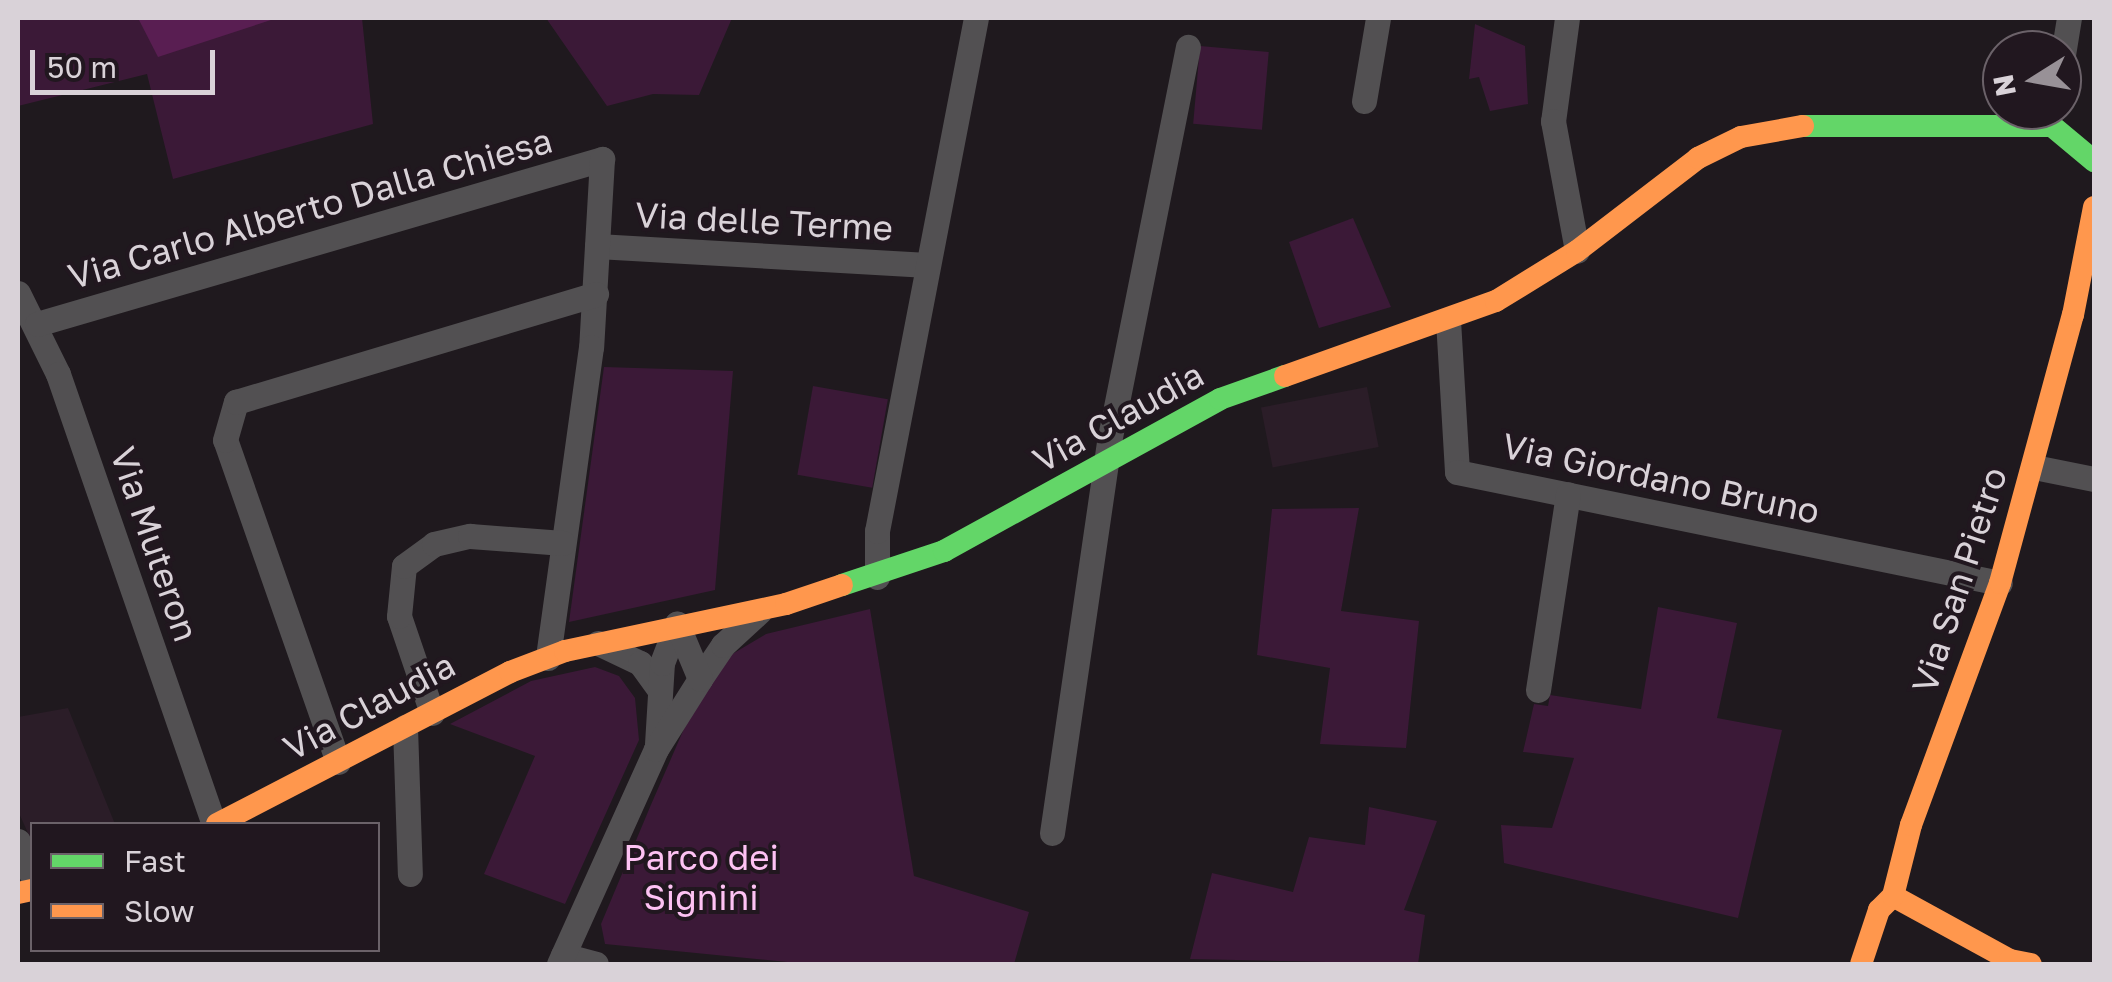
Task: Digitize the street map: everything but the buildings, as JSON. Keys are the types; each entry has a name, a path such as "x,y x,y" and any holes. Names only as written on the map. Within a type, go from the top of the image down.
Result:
{"street":[{"name":"Via delle Terme","path":"877,577 878,530 976,18"},
{"path":"1364,101 1378,18"},
{"path":"1567,18 1554,121 1577,251"},
{"path":"1052,832 1108,460 1188,47"},
{"name":"Via Claudia","path":"219,822 432,712 548,658 593,642 760,610 877,577 944,551 1220,399 1448,320 1536,280 1698,158 1758,131 1982,121"},
{"path":"2065,130 2093,161"},
{"name":"Via Carlo Alberto Dalla Chiesa","path":"36,324 602,160 597,246"},
{"name":"Via San Pietro","path":"1861,964 1880,910 1893,896 1911,825 2000,583 2034,467 2094,207"},
{"name":"Via delle Terme","path":"597,246 926,265"},
{"path":"548,658 596,294 597,246"},
{"name":"Via Muteron","path":"18,293 36,324 214,822"},
{"path":"338,762 225,440 236,402 596,294"},
{"name":"Via Giordano Bruno","path":"1448,320 1457,472 2000,583"},
{"path":"2034,467 2094,479"},
{"path":"1538,690 1568,494"},
{"path":"432,712 398,616 404,566 434,544 470,536 563,543"},
{"path":"596,964 561,960 656,749 723,645 760,610"},
{"path":"677,624 700,678"},
{"path":"656,749 664,650 677,624"},
{"path":"593,642 640,663 659,689"},
{"path":"405,726 410,874"},
{"path":"18,841 30,871"},
{"path":"1893,896 2010,960 2031,964"}],"shaded area":[{"path":"138,18 277,18 158,57"},
{"path":"1367,387 1379,447 1273,467 1261,408"},
{"path":"68,708 114,822 30,822 30,838 18,811 18,717"}],"green space":[{"path":"18,18 362,18 373,124 173,179 147,74 18,106"},
{"path":"546,18 732,18 699,95 653,94 607,106"},
{"path":"1475,24 1525,46 1528,104 1490,111 1479,77 1469,79"},
{"path":"1200,46 1269,52 1262,130 1193,124"},
{"path":"1353,218 1391,307 1319,328 1289,242"},
{"path":"604,367 733,371 715,590 569,622"},
{"path":"813,386 888,399 872,488 797,475"},
{"path":"1359,508 1341,611 1419,621 1406,748 1320,744 1330,668 1257,655 1272,509"},
{"path":"1658,607 1737,623 1717,718 1782,730 1738,918 1504,863 1501,825 1552,828 1574,758 1523,752 1534,704 1548,706 1550,695 1641,709"},
{"path":"870,609 914,876 1029,912 1014,964 808,964 605,944 601,924 693,708 724,659 766,634"},
{"name":"Parco dei Signini","path":"595,667 619,676 635,698 639,740 565,904 484,874 535,756 450,724 531,681"},
{"path":"1369,807 1437,821 1404,910 1425,915 1418,964 1190,959 1212,873 1293,892 1309,837 1365,845"}],"traffic: fast":[{"path":"1803,126 2052,126 2094,161"},
{"path":"842,585 944,551 1220,399 1285,376"}],"traffic: slow":[{"path":"1285,376 1496,301 1577,251 1698,158 1741,137 1803,126"},
{"path":"1861,964 1879,910 1893,896 1911,825 2000,583 2073,315 2094,207"},
{"path":"221,822 510,672 565,651 786,604 842,585"},
{"path":"18,893 30,890"},
{"path":"1893,896 2010,960 2031,964"}]}
